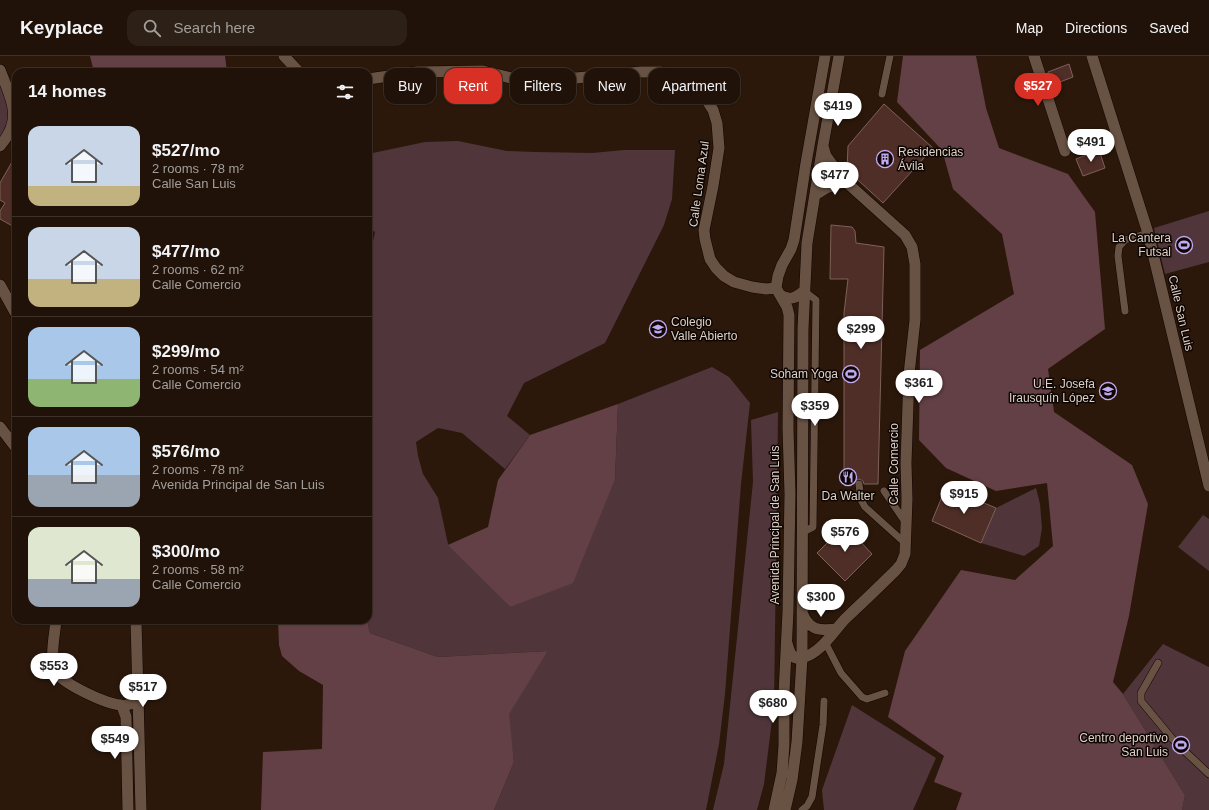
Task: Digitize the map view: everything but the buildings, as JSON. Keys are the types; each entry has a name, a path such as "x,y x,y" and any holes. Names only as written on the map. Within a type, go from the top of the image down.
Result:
{"street":[{"path":"284,56 295,68"},
{"path":"778,291 778,273 789,254 794,240 825,56"},
{"path":"785,810 792,780 797,742 802,658 804,291 807,243 839,56"},
{"path":"1034,56 1065,151"},
{"name":"Calle San Luis","path":"1092,56 1148,233 1209,486"},
{"path":"0,70 12,100"},
{"name":"Calle Loma Azul","path":"372,78 417,72 483,72 519,80 543,81 640,72 661,72 686,80 698,88 706,99 713,110 717,123 719,148 704,230 710,259 724,276 734,282 752,287 778,291 783,297 792,299 798,297 804,291"},
{"path":"0,146 10,132 12,124"},
{"name":"Calle Comercio","path":"802,658 819,648 836,629 896,570 901,564 905,554 908,381 915,320 915,264 912,247 905,235 845,181 826,156 823,145"},
{"path":"815,195 826,188 845,181"},
{"path":"0,285 12,307"},
{"name":"Avenida Principal de San Luis","path":"774,810 782,773 784,745 790,494 788,428 790,329 787,307 778,291"},
{"path":"0,427 12,443"},
{"path":"802,612 805,621 816,628 825,631 836,629"},
{"path":"56,624 53,656 54,664 56,671 65,681 107,702 122,706 133,702 136,698 139,686"},
{"path":"136,624 139,686 141,810"},
{"path":"787,640 789,652 797,658 802,658"},
{"path":"784,703 790,695 793,694 800,704"},
{"path":"122,706 126,717 128,810"}],"lane":[{"path":"882,94 890,56"},
{"path":"1125,311 1118,256 1119,247 1125,240 1148,233"},
{"path":"860,484 861,500 865,507 905,544"},
{"path":"884,491 906,524"},
{"path":"824,642 841,673 862,697 867,699 885,693"},
{"path":"1158,663 1141,693 1140,701 1175,742 1209,774"},
{"path":"802,810 807,806 812,797 824,701"}],"shaded area":[{"path":"90,56 225,56 226,68 93,68"},
{"path":"903,56 976,56 986,108 999,148 1068,174 1095,212 1105,329 1048,369 1054,412 1132,465 1148,504 1129,616 1113,682 1123,694 1185,795 1182,810 956,810 962,793 934,782 944,756 888,717 905,651 961,570 1015,580 1053,546 1047,483 996,491 946,468 919,440 920,350 1014,294 1002,234 953,189 942,150 897,102"},
{"path":"0,70 12,100 12,111 0,146"},
{"path":"458,141 507,151 535,152 592,153 624,150 675,150 672,199 664,225 605,343 524,383 507,416 530,435 505,469 462,433 438,428 416,442 423,474 438,498 448,544 510,607 615,479 618,404 712,367 729,377 750,403 741,484 725,694 719,744 706,810 494,810 514,762 508,714 548,651 438,657 370,633 368,624 372,624 372,246 375,232 372,230 372,153 425,142"},
{"name":"La Cantera Futsal","path":"1209,211 1209,262 1165,274 1154,228"},
{"path":"618,404 615,479 573,583 510,607 448,545 488,527 498,480 530,435"},
{"path":"778,412 774,704 764,784 757,810 713,810 724,764 753,482 751,420"},
{"path":"1036,488 1040,504 1042,528 1039,546 1024,556 981,543 996,508"},
{"path":"1203,515 1209,519 1209,571 1178,547"},
{"path":"278,624 368,624 370,633 438,657 548,651 509,714 514,762 494,810 261,810 263,752 322,749 323,685 299,671 282,656 279,645"},
{"name":"Centro deportivo San Luis","path":"1163,644 1209,667 1209,810 1182,810 1185,795 1123,694"},
{"path":"852,705 936,758 913,810 824,810 822,790"}],"place":[{"name":"Residencias Ávila","path":"885,159"},
{"name":"La Cantera Futsal","path":"1184,245"},
{"name":"Colegio Valle Abierto","path":"658,329"},
{"name":"Soham Yoga","path":"851,374"},
{"name":"U.E. Josefa Irausquín López","path":"1108,391"},
{"name":"Da Walter","path":"848,477"},
{"name":"Centro deportivo San Luis","path":"1181,745"}]}
